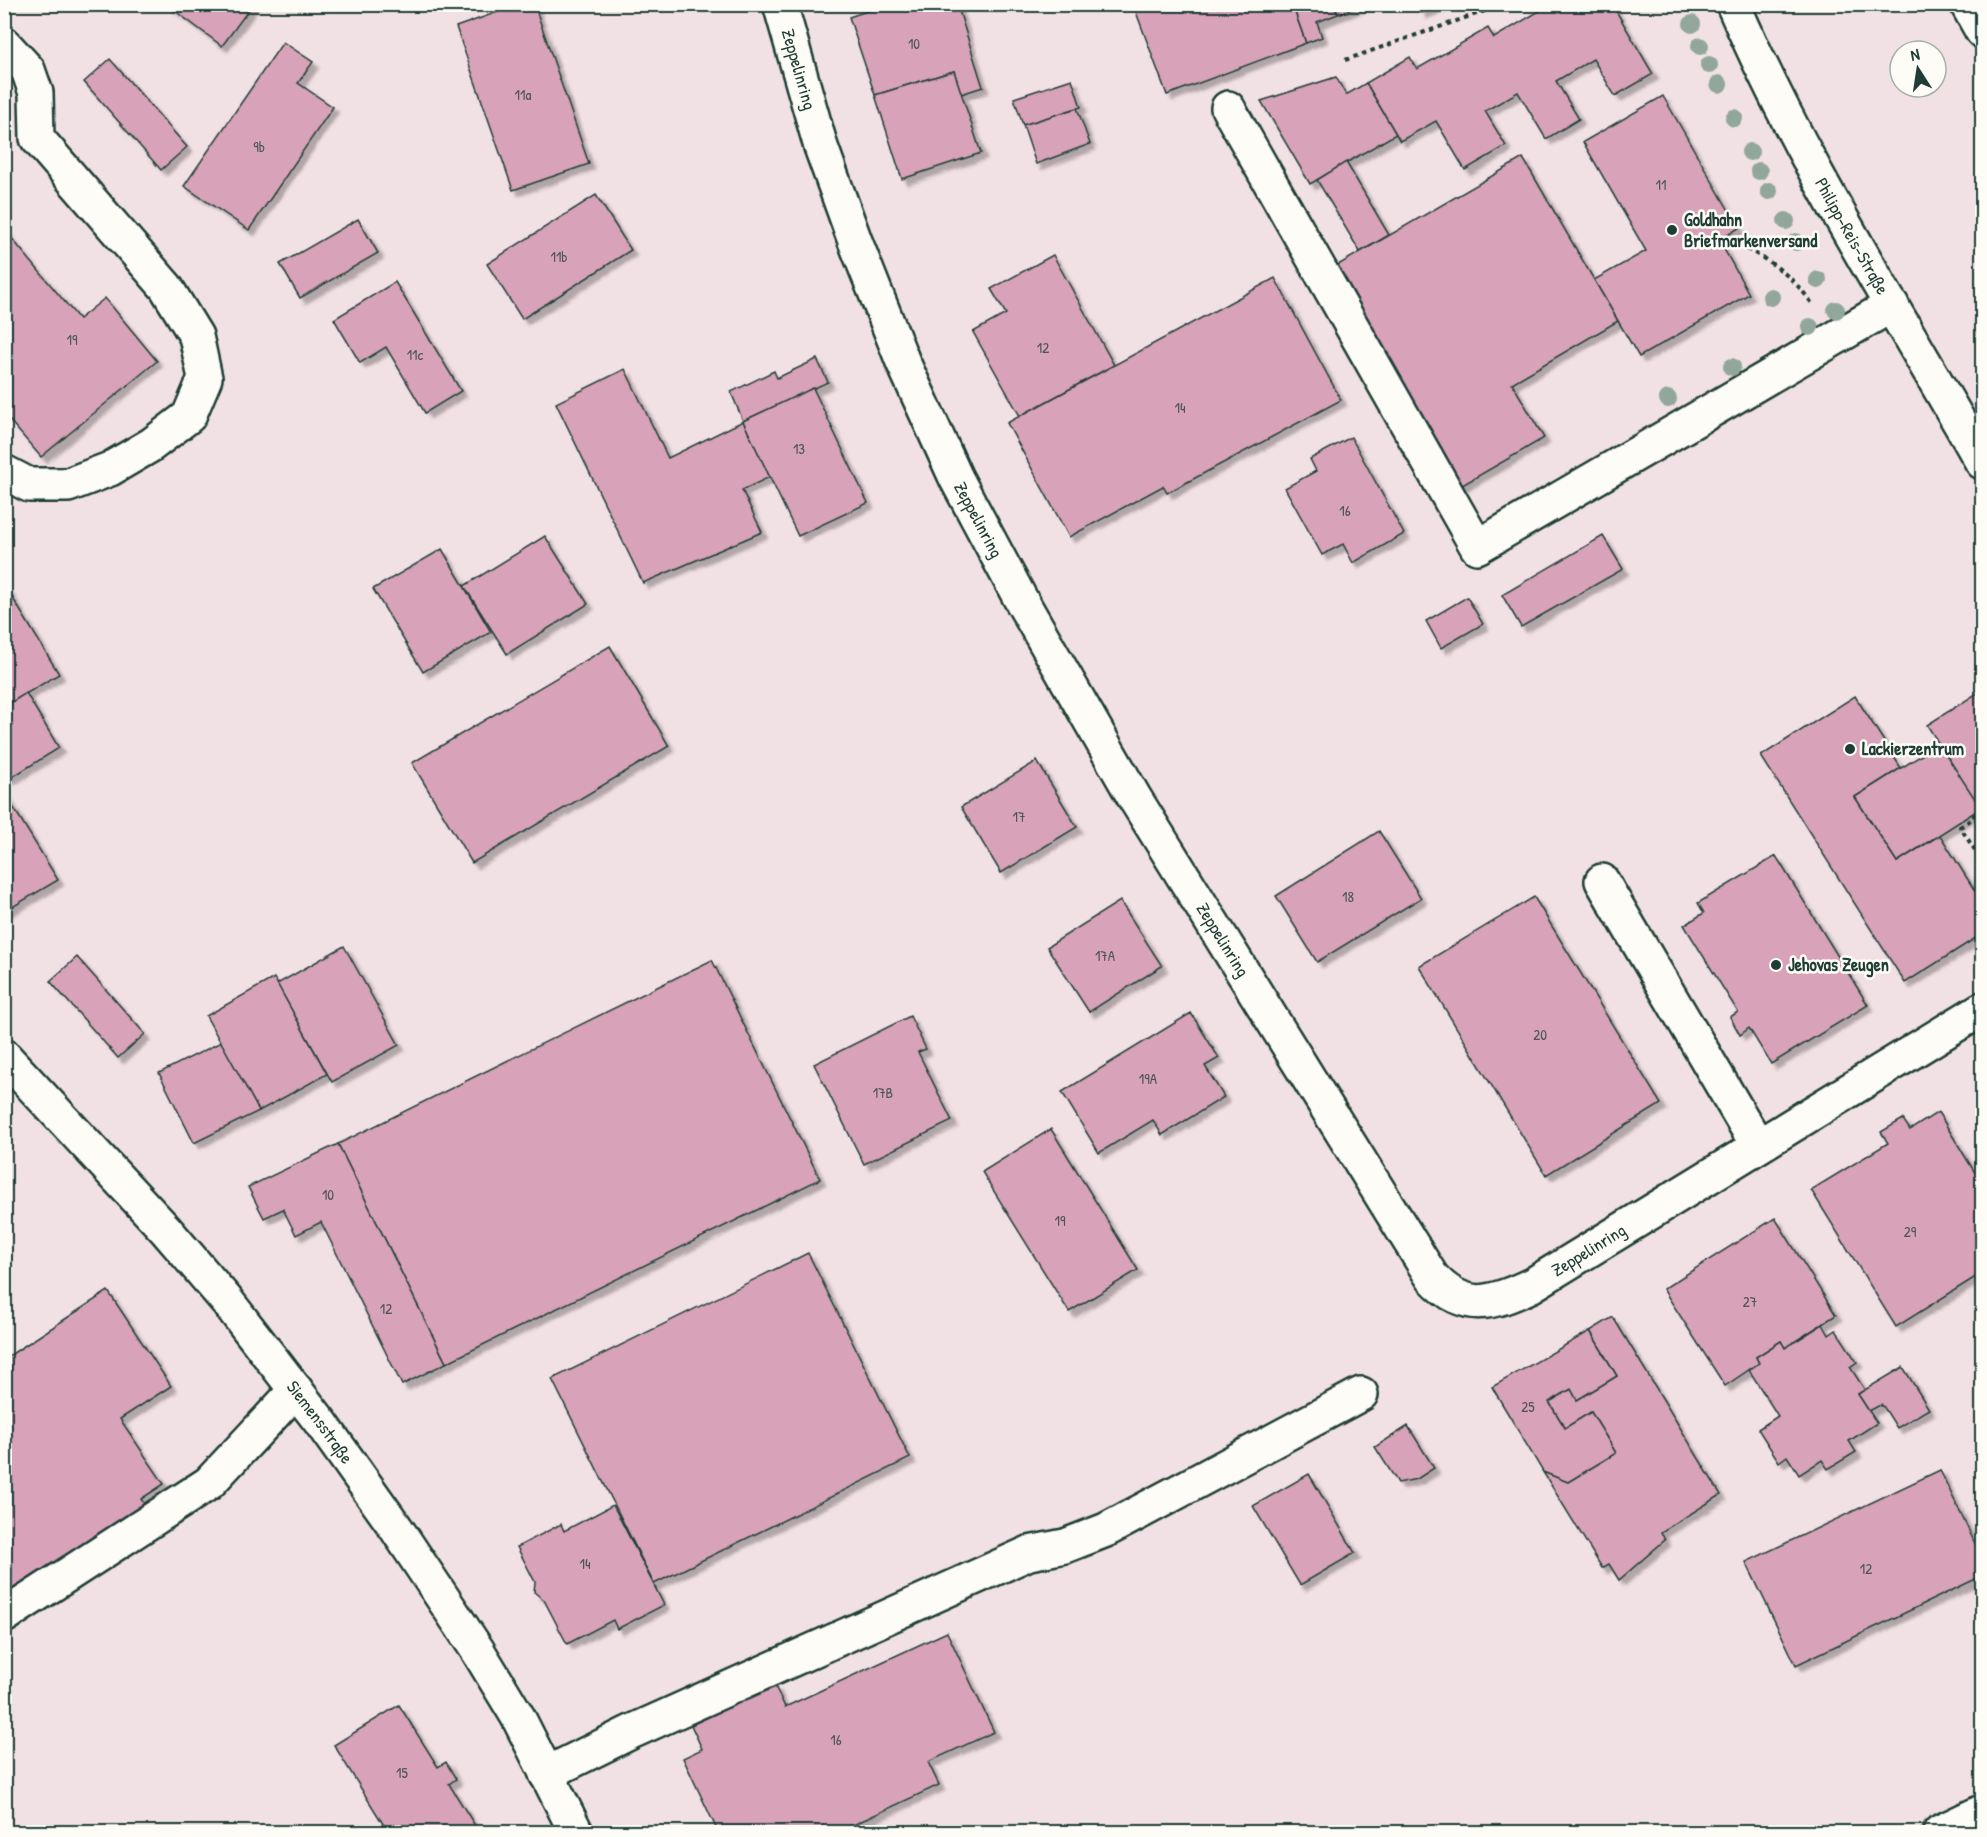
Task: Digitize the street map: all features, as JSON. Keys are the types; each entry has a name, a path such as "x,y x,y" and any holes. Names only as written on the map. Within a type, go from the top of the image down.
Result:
{"street":[{"name":"Zeppelinring","path":"780,4 821,147 855,241 903,362 956,478 1020,598 1134,797 1432,1277 1445,1291 1471,1303 1508,1296 1532,1285 1983,1009"},
{"name":"Philipp-Reis-Straße","path":"1733,4 1766,77 1798,139 1983,462"},
{"path":"1967,4 1983,32"},
{"path":"4,44 28,70 36,93 37,138 166,287 196,336 205,378 189,416 151,445 110,469 68,485 29,485 4,472"},
{"path":"1228,108 1477,547 1892,305"},
{"path":"1602,881 1758,1146"},
{"name":"Siemensstraße","path":"4,1056 166,1230 227,1301 296,1390 439,1590 518,1717 576,1833"},
{"path":"4,1616 209,1483 296,1390"},
{"path":"546,1774 642,1728 1029,1553 1065,1546 1106,1530 1361,1394"},
{"path":"1941,1833 1983,1812"}],"path":[{"path":"1346,60 1505,4"},
{"path":"1738,245 1761,255 1785,272 1803,290 1833,339"},
{"path":"1973,814 1975,817 1960,827 1983,861"}],"shaded area":[{"path":"5,5 1982,5 1982,1832 5,1832"}],"building":[{"path":"166,4 253,4 222,46"},
{"path":"520,4 534,4 589,164 513,190 456,27"},
{"path":"888,4 957,4 983,87 961,94 954,71 875,95 849,17"},
{"path":"1133,4 1292,4 1306,43 1167,95"},
{"path":"1292,4 1334,4 1338,14 1317,22 1322,37 1306,43"},
{"path":"1334,4 1365,4 1338,14"},
{"path":"1418,4 1443,4 1421,13"},
{"path":"1551,4 1567,4 1570,9 1578,4 1612,4 1653,74 1615,96 1593,59 1556,81 1579,119 1546,139 1518,92 1485,111 1506,146 1465,170 1436,121 1400,141 1366,83 1410,57 1417,69 1488,28 1494,38"},
{"path":"283,42 313,62 298,83 333,107 249,230 184,186"},
{"path":"110,59 187,147 161,170 84,82"},
{"path":"954,71 981,153 902,179 875,95"},
{"path":"1336,77 1346,95 1366,83 1396,134 1310,184 1261,101"},
{"path":"1072,79 1081,107 1023,125 1014,98"},
{"path":"1663,96 1739,228 1719,240 1749,294 1639,357 1594,280 1646,251 1583,142"},
{"path":"1077,108 1090,144 1036,164 1023,125"},
{"path":"1523,158 1618,321 1512,383 1544,438 1459,487 1331,269"},
{"path":"1346,162 1389,235 1360,252 1317,180"},
{"path":"596,195 631,250 522,319 487,264"},
{"path":"358,219 378,253 300,298 280,264"},
{"path":"4,229 79,319 105,298 157,361 41,457 4,414"},
{"path":"1053,255 1114,365 1020,416 973,332 1006,314 991,289"},
{"path":"1275,278 1341,400 1167,493 1163,486 1069,537 1007,423"},
{"path":"395,282 461,391 425,413 386,347 360,363 334,319"},
{"path":"817,359 828,382 743,421 731,392 774,371 777,378"},
{"path":"625,369 668,458 743,421 770,477 742,490 762,532 643,583 556,403"},
{"path":"813,388 868,503 798,536 743,421"},
{"path":"1351,437 1404,534 1353,563 1343,544 1322,555 1285,488 1316,471 1310,459"},
{"path":"545,536 588,604 507,654 464,586"},
{"path":"1603,536 1623,569 1521,627 1502,595"},
{"path":"442,549 491,632 423,672 373,589"},
{"path":"4,587 59,674 4,707"},
{"path":"1467,597 1483,624 1441,648 1426,621"},
{"path":"610,646 669,746 472,863 412,763"},
{"path":"1982,690 1982,812 1927,725"},
{"path":"26,693 59,748 9,779 4,772 4,707"},
{"path":"1855,696 1901,768 1855,797 1897,862 1940,835 1982,902 1982,934 1905,983 1761,756"},
{"path":"1939,744 1981,808 1897,862 1855,797"},
{"path":"1037,761 1077,827 1001,873 961,807"},
{"path":"4,792 58,880 4,912"},
{"path":"1379,831 1421,898 1317,962 1276,896"},
{"name":"Jehovas Zeugen","path":"1776,856 1868,1005 1771,1064 1749,1028 1740,1035 1730,1017 1738,1012 1684,925 1704,913 1698,903"},
{"path":"1534,897 1661,1104 1546,1175 1419,966"},
{"path":"1120,901 1162,966 1089,1012 1047,947"},
{"path":"344,946 399,1045 332,1082 277,984"},
{"path":"77,957 145,1034 118,1058 50,981"},
{"path":"712,960 820,1179 446,1363 338,1144"},
{"path":"274,978 327,1074 259,1111 206,1016"},
{"path":"1191,1013 1219,1058 1205,1066 1224,1097 1162,1135 1153,1120 1099,1153 1062,1092"},
{"path":"910,1016 926,1049 918,1052 952,1121 864,1164 814,1064"},
{"path":"221,1042 259,1111 194,1143 159,1073"},
{"path":"1938,1112 1982,1184 1982,1273 1896,1327 1811,1190 1888,1143 1881,1132 1903,1119 1910,1130"},
{"path":"1051,1129 1138,1270 1069,1312 982,1172"},
{"path":"338,1144 446,1363 402,1385 321,1222 296,1235 283,1209 264,1218 248,1187"},
{"path":"1775,1218 1836,1315 1785,1348 1781,1341 1756,1357 1759,1363 1725,1386 1663,1289"},
{"path":"808,1253 910,1458 654,1584 552,1379"},
{"path":"108,1291 171,1386 120,1419 164,1484 141,1499 149,1511 4,1605 4,1359"},
{"path":"1613,1317 1721,1495 1661,1532 1665,1540 1619,1580 1609,1564 1602,1568 1543,1472 1568,1482 1616,1453 1591,1412 1565,1428 1549,1402 1571,1389 1577,1400 1617,1376 1590,1331"},
{"path":"1823,1324 1829,1335 1836,1330 1857,1362 1850,1367 1865,1390 1858,1394 1877,1423 1849,1441 1856,1452 1828,1469 1822,1460 1799,1475 1787,1456 1779,1462 1758,1429 1778,1416 1749,1370 1759,1363 1756,1357 1781,1341 1785,1348"},
{"path":"1590,1331 1617,1376 1577,1400 1571,1389 1549,1402 1565,1428 1591,1412 1616,1453 1568,1482 1543,1472 1492,1387"},
{"path":"1903,1367 1929,1409 1897,1428 1882,1404 1869,1411 1858,1394"},
{"path":"1408,1426 1434,1468 1417,1479 1398,1483 1375,1447"},
{"path":"1940,1470 1982,1558 1982,1576 1796,1665 1746,1562"},
{"path":"1309,1474 1355,1553 1300,1585 1253,1506"},
{"path":"613,1505 664,1605 617,1629 613,1620 567,1644 544,1600 534,1592 535,1582 517,1547 561,1524 564,1531"},
{"path":"947,1632 994,1732 928,1762 939,1785 838,1832 718,1832 683,1758 702,1749 691,1725 775,1686 785,1707"},
{"path":"399,1705 438,1767 446,1762 456,1779 449,1784 479,1832 388,1832 334,1745"}],"place":[{"name":"Goldhahn Briefmarkenversand","path":"1672,230"},
{"name":"Lackierzentrum","path":"1850,749"},
{"name":"Jehovas Zeugen","path":"1776,965"}]}
